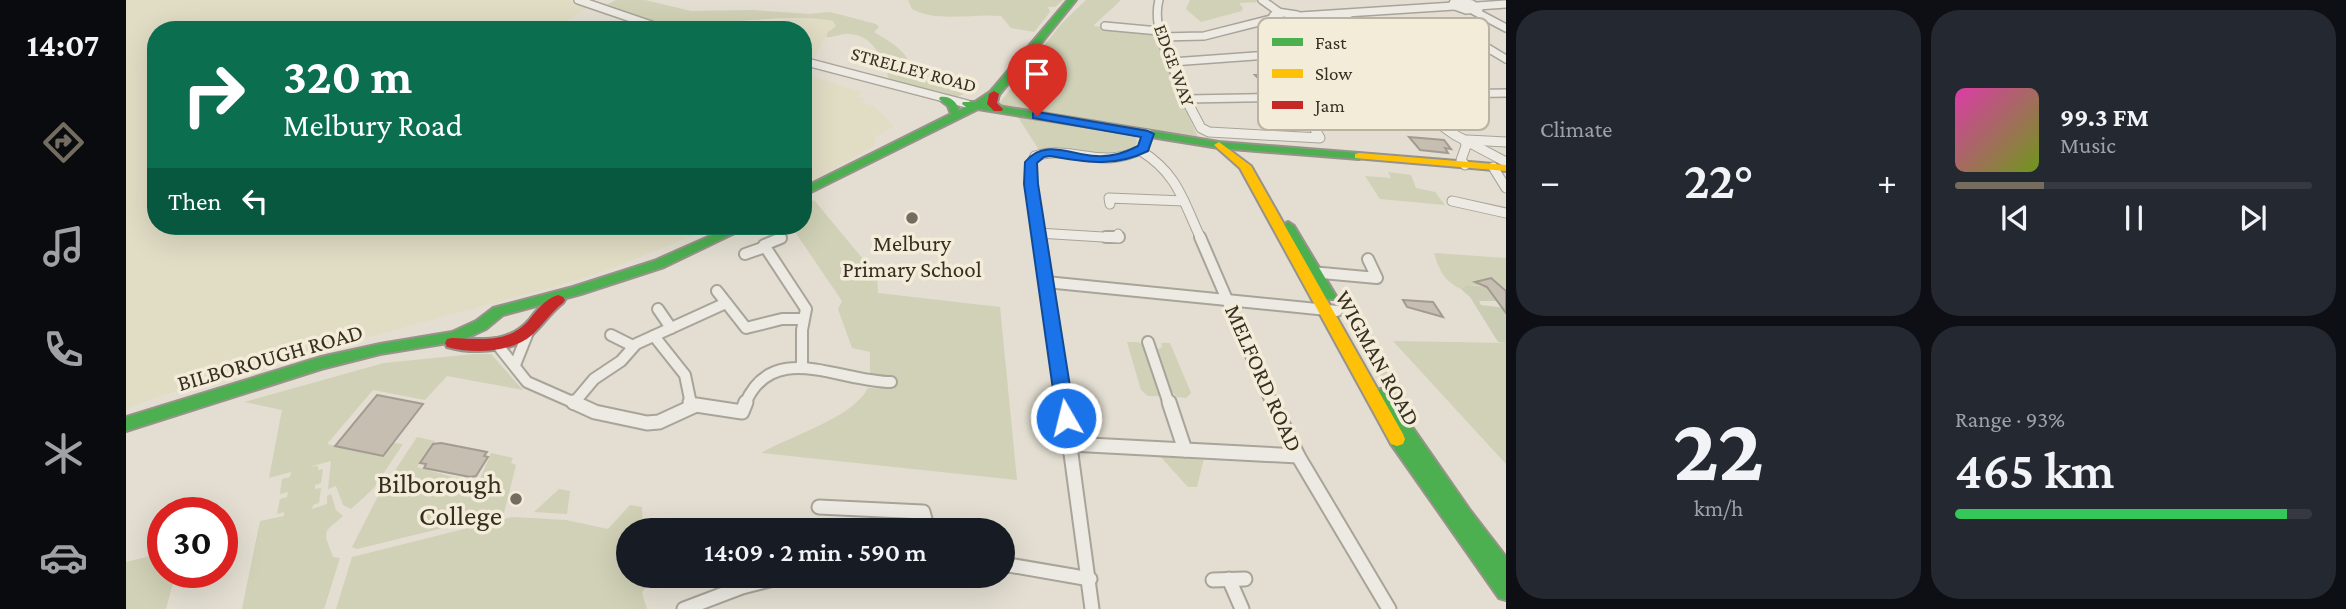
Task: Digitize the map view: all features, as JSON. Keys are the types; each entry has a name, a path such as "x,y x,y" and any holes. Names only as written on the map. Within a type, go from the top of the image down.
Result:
{"main road":[{"path":"812,188 993,94 1026,58 1072,0"},
{"path":"939,124 954,112 972,105 1005,80"},
{"path":"993,94 992,104 998,110"},
{"path":"944,99 953,105 954,112"},
{"name":"STRELLEY ROAD","path":"972,105 1219,145 1465,165 1502,165"},
{"name":"WIGMAN ROAD","path":"1219,145 1245,166 1376,387 1451,498 1506,572"},
{"name":"WIGMAN ROAD","path":"1261,149 1254,160 1254,169 1309,272"},
{"name":"BILBOROUGH ROAD","path":"126,424 321,363 380,349 455,337 481,326 498,311 576,291 659,264 723,235"},
{"name":"BILBOROUGH ROAD","path":"429,343 513,341 548,306 576,291"},
{"path":"514,307 528,311 531,325"},
{"name":"WIGMAN ROAD","path":"1331,310 1389,427 1433,492 1506,590"},
{"path":"481,326 483,339 493,342"}],"street":[{"path":"578,0 640,21"},
{"name":"EDGE WAY","path":"1159,0 1156,11 1160,34 1201,128 1209,132 1320,138 1315,130"},
{"path":"1262,0 1277,15"},
{"path":"1312,18 1455,3 1476,8 1505,27"},
{"path":"1476,8 1506,4"},
{"path":"1340,14 1347,18"},
{"path":"1267,18 1277,15 1290,18"},
{"path":"1105,26 1160,34 1204,36 1258,20"},
{"path":"1489,49 1506,59"},
{"path":"1172,62 1258,56"},
{"name":"STRELLEY ROAD","path":"812,63 972,105"},
{"path":"1187,99 1258,98"},
{"path":"1451,130 1502,165 1506,188"},
{"path":"1092,609 1090,579 1030,166 1035,156 1050,153 1110,160 1132,156 1141,151 1148,134"},
{"path":"1465,139 1506,142"},
{"path":"1465,139 1466,146 1461,160 1465,165"},
{"name":"MELFORD ROAD","path":"1141,151 1168,170 1298,456 1389,609"},
{"path":"1110,205 1109,198 1184,201"},
{"path":"1452,201 1506,213"},
{"path":"1038,233 1119,238 1118,234"},
{"path":"745,254 781,238"},
{"path":"765,247 804,306 802,367"},
{"path":"1309,272 1377,278 1368,259"},
{"path":"1046,282 1331,310"},
{"path":"717,291 746,328 772,320 803,320"},
{"path":"573,404 594,379 621,361 633,346 726,303"},
{"path":"658,309 671,328"},
{"path":"515,365 531,325"},
{"path":"611,335 633,346"},
{"path":"654,336 685,375 691,406"},
{"path":"493,342 527,382 595,412 647,423 670,418 691,406 707,405 742,412 752,389 760,380 779,370 802,367 827,370 859,386 891,382"},
{"path":"1148,342 1185,450"},
{"path":"1070,444 1298,456"},
{"path":"819,507 930,511 929,518"},
{"path":"1015,566 1090,579"},
{"path":"1229,579 1241,609"},
{"path":"1213,580 1245,579"},
{"path":"684,609 751,588"}],"shaded area":[{"path":"126,0 569,0 590,6 567,21 147,21 147,235 695,235 604,271 556,286 299,356 157,397 126,409"},
{"path":"819,18 833,21 836,26 828,32 812,61 812,21 772,21"},
{"path":"812,78 858,91 861,93 857,97 866,99 862,103 873,106 894,126 875,137 875,145 812,181"}],"green space":[{"path":"616,0 645,0 691,11 752,10 809,14 830,12 876,24 879,27 874,32 903,53 909,71 921,78 967,88 968,91 952,100 890,82 881,58 866,39 849,34 826,37 836,26 833,21 802,18 644,21 602,7"},
{"path":"908,0 1063,0 1055,7 1048,7 1050,12 1034,32 1011,28 1001,16 933,16 912,9"},
{"path":"1086,0 1121,0 1093,26 1153,32 1199,140 998,105 1061,24"},
{"path":"1190,0 1260,2 1239,3 1242,11 1201,22 1186,9"},
{"path":"1018,117 1136,137 1137,143 1130,150 1106,155 1039,150"},
{"path":"1388,172 1411,175 1416,188 1435,192 1445,205 1380,199 1365,176 1391,178"},
{"path":"814,200 877,276 878,293 1000,307 1017,480 761,453 835,417 860,399 868,388 894,389 892,377 870,376 870,352 852,348 838,309 842,301 797,235 812,235"},
{"path":"1434,253 1506,258 1506,290 1491,278 1480,281 1485,286 1467,285 1461,289 1443,274"},
{"path":"1467,285 1487,287 1497,301 1479,301 1481,305 1506,308 1506,343 1498,342 1470,297 1461,289"},
{"path":"1393,341 1506,343 1506,464"},
{"path":"1127,342 1138,342 1146,347 1160,396 1148,396 1141,390"},
{"path":"1161,343 1170,343 1191,393 1186,398 1177,397 1169,389 1156,350 1162,347"},
{"path":"491,354 523,390 447,376 425,400 373,390 327,444 383,456 393,443 403,444 373,489 351,509 343,505 336,486 328,489 331,461 309,467 318,466 318,470 323,469 321,483 315,485 315,489 321,488 319,503 313,505 312,509 327,504 327,496 331,494 336,510 343,516 327,530 326,538 333,557 340,558 324,609 242,609 260,521 284,516 284,512 277,514 280,499 287,497 288,492 280,494 282,479 290,477 291,472 269,478 282,410 244,402 384,363"},
{"path":"1372,363 1389,374 1402,391 1411,410 1414,430"},
{"path":"417,437 435,441 417,467 478,484 491,453 513,458 511,463 516,465 504,513 357,549 352,547 378,496"},
{"path":"1159,455 1204,458 1197,487 1188,487"},
{"path":"559,489 570,491 567,514 534,512"},
{"path":"630,505 642,507 642,518 618,518"},
{"path":"512,517 566,520 608,529 616,520 616,588 645,588 642,593 647,609 336,609 352,557"},
{"path":"147,557 147,588 172,588 166,609 126,609 126,562"}],"building":[{"path":"1409,137 1444,140 1451,149 1445,148 1448,153 1420,150"},
{"path":"1491,278 1506,291 1506,313 1487,287 1475,282"},
{"path":"1403,300 1433,302 1443,317 1407,307"},
{"path":"377,395 423,404 383,456 335,446"},
{"path":"441,443 487,452 484,456 488,457 476,476 424,468 426,464 420,463 433,444"}],"traffic: fast":[{"path":"812,188 976,106 994,94 1072,0"},
{"path":"944,99 953,105 954,112"},
{"path":"967,104 1219,145 1359,156"},
{"path":"1288,226 1329,296"},
{"path":"126,424 321,363 380,349 455,337 481,325 498,311 576,291 659,264 723,235"},
{"path":"1381,395 1463,515 1506,572"},
{"path":"1397,439 1506,591"}],"traffic: slow":[{"path":"1219,145 1245,166 1397,439"},
{"path":"1359,156 1506,168"}],"traffic: jam":[{"path":"994,94 992,104 998,109"},
{"path":"452,343 481,345 510,341 527,331 558,300"}],"place":[{"name":"Melbury Primary School","path":"912,218"},
{"name":"Bilborough College","path":"516,499"}],"route":[{"path":"1037,116 1148,134 1144,148 1124,158 1096,160 1059,153 1040,153 1031,162 1031,184 1066,418"}]}
